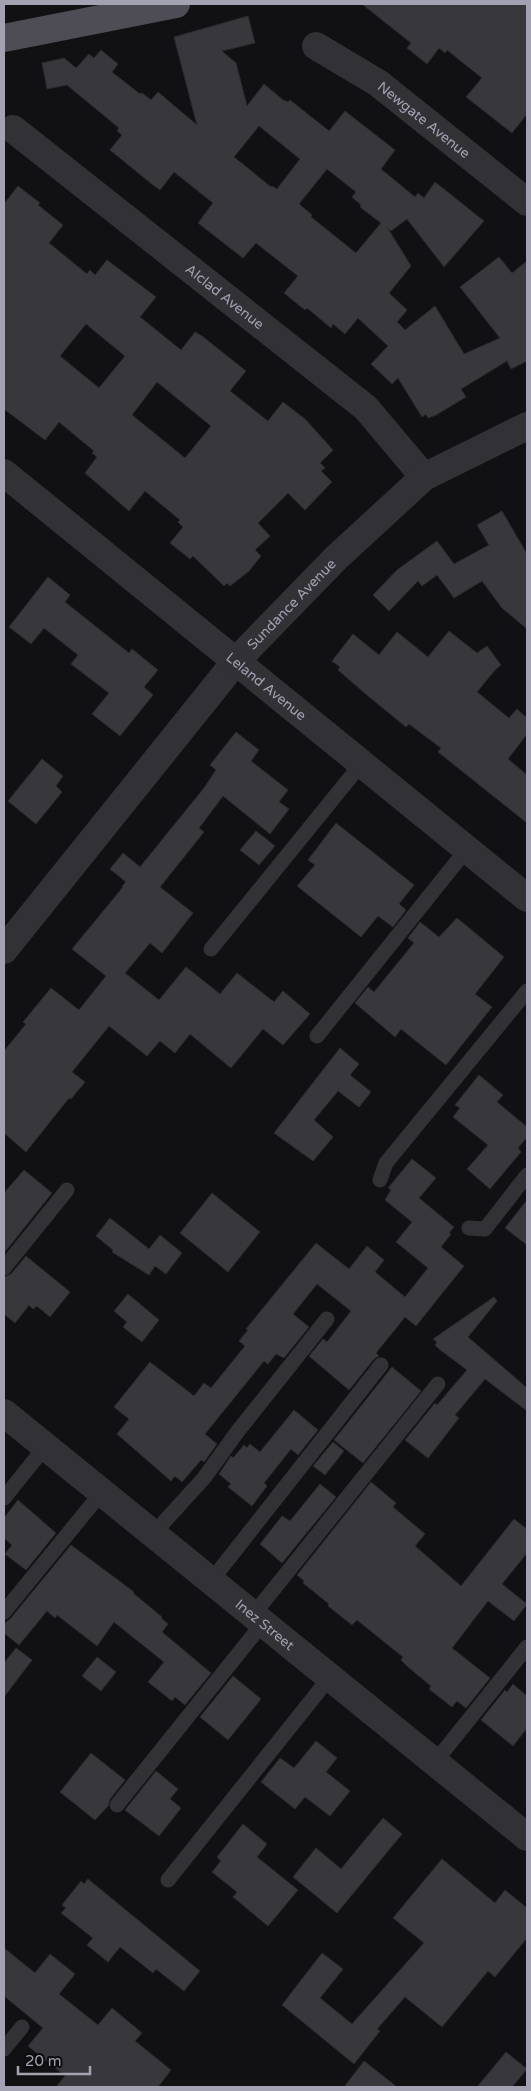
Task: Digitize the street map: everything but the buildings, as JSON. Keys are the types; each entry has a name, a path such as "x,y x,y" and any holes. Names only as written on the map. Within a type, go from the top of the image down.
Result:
{"main road":[{"path":"4,38 176,4"}],"street":[{"name":"Newgate Avenue","path":"316,46 378,83 527,202"},
{"name":"Alclad Avenue","path":"13,129 366,408 424,477"},
{"name":"Sundance Avenue","path":"4,950 236,662 336,558 424,477 527,426"},
{"name":"Leland Avenue","path":"4,473 527,898"},
{"name":"Inez Street","path":"4,1413 527,1837"}],"lane":[{"path":"211,949 362,764"},
{"path":"317,1036 467,849"},
{"path":"380,1180 386,1163 527,991"},
{"path":"469,1228 485,1229 527,1175"},
{"path":"4,1268 67,1190"},
{"path":"153,1534 204,1478 238,1431 328,1319"},
{"path":"211,1581 381,1365"},
{"path":"117,1804 438,1384"},
{"path":"4,1498 45,1447"},
{"path":"4,1612 102,1492"},
{"path":"435,1762 527,1647"},
{"path":"168,1880 330,1677"},
{"path":"4,2049 22,2026"}]}
